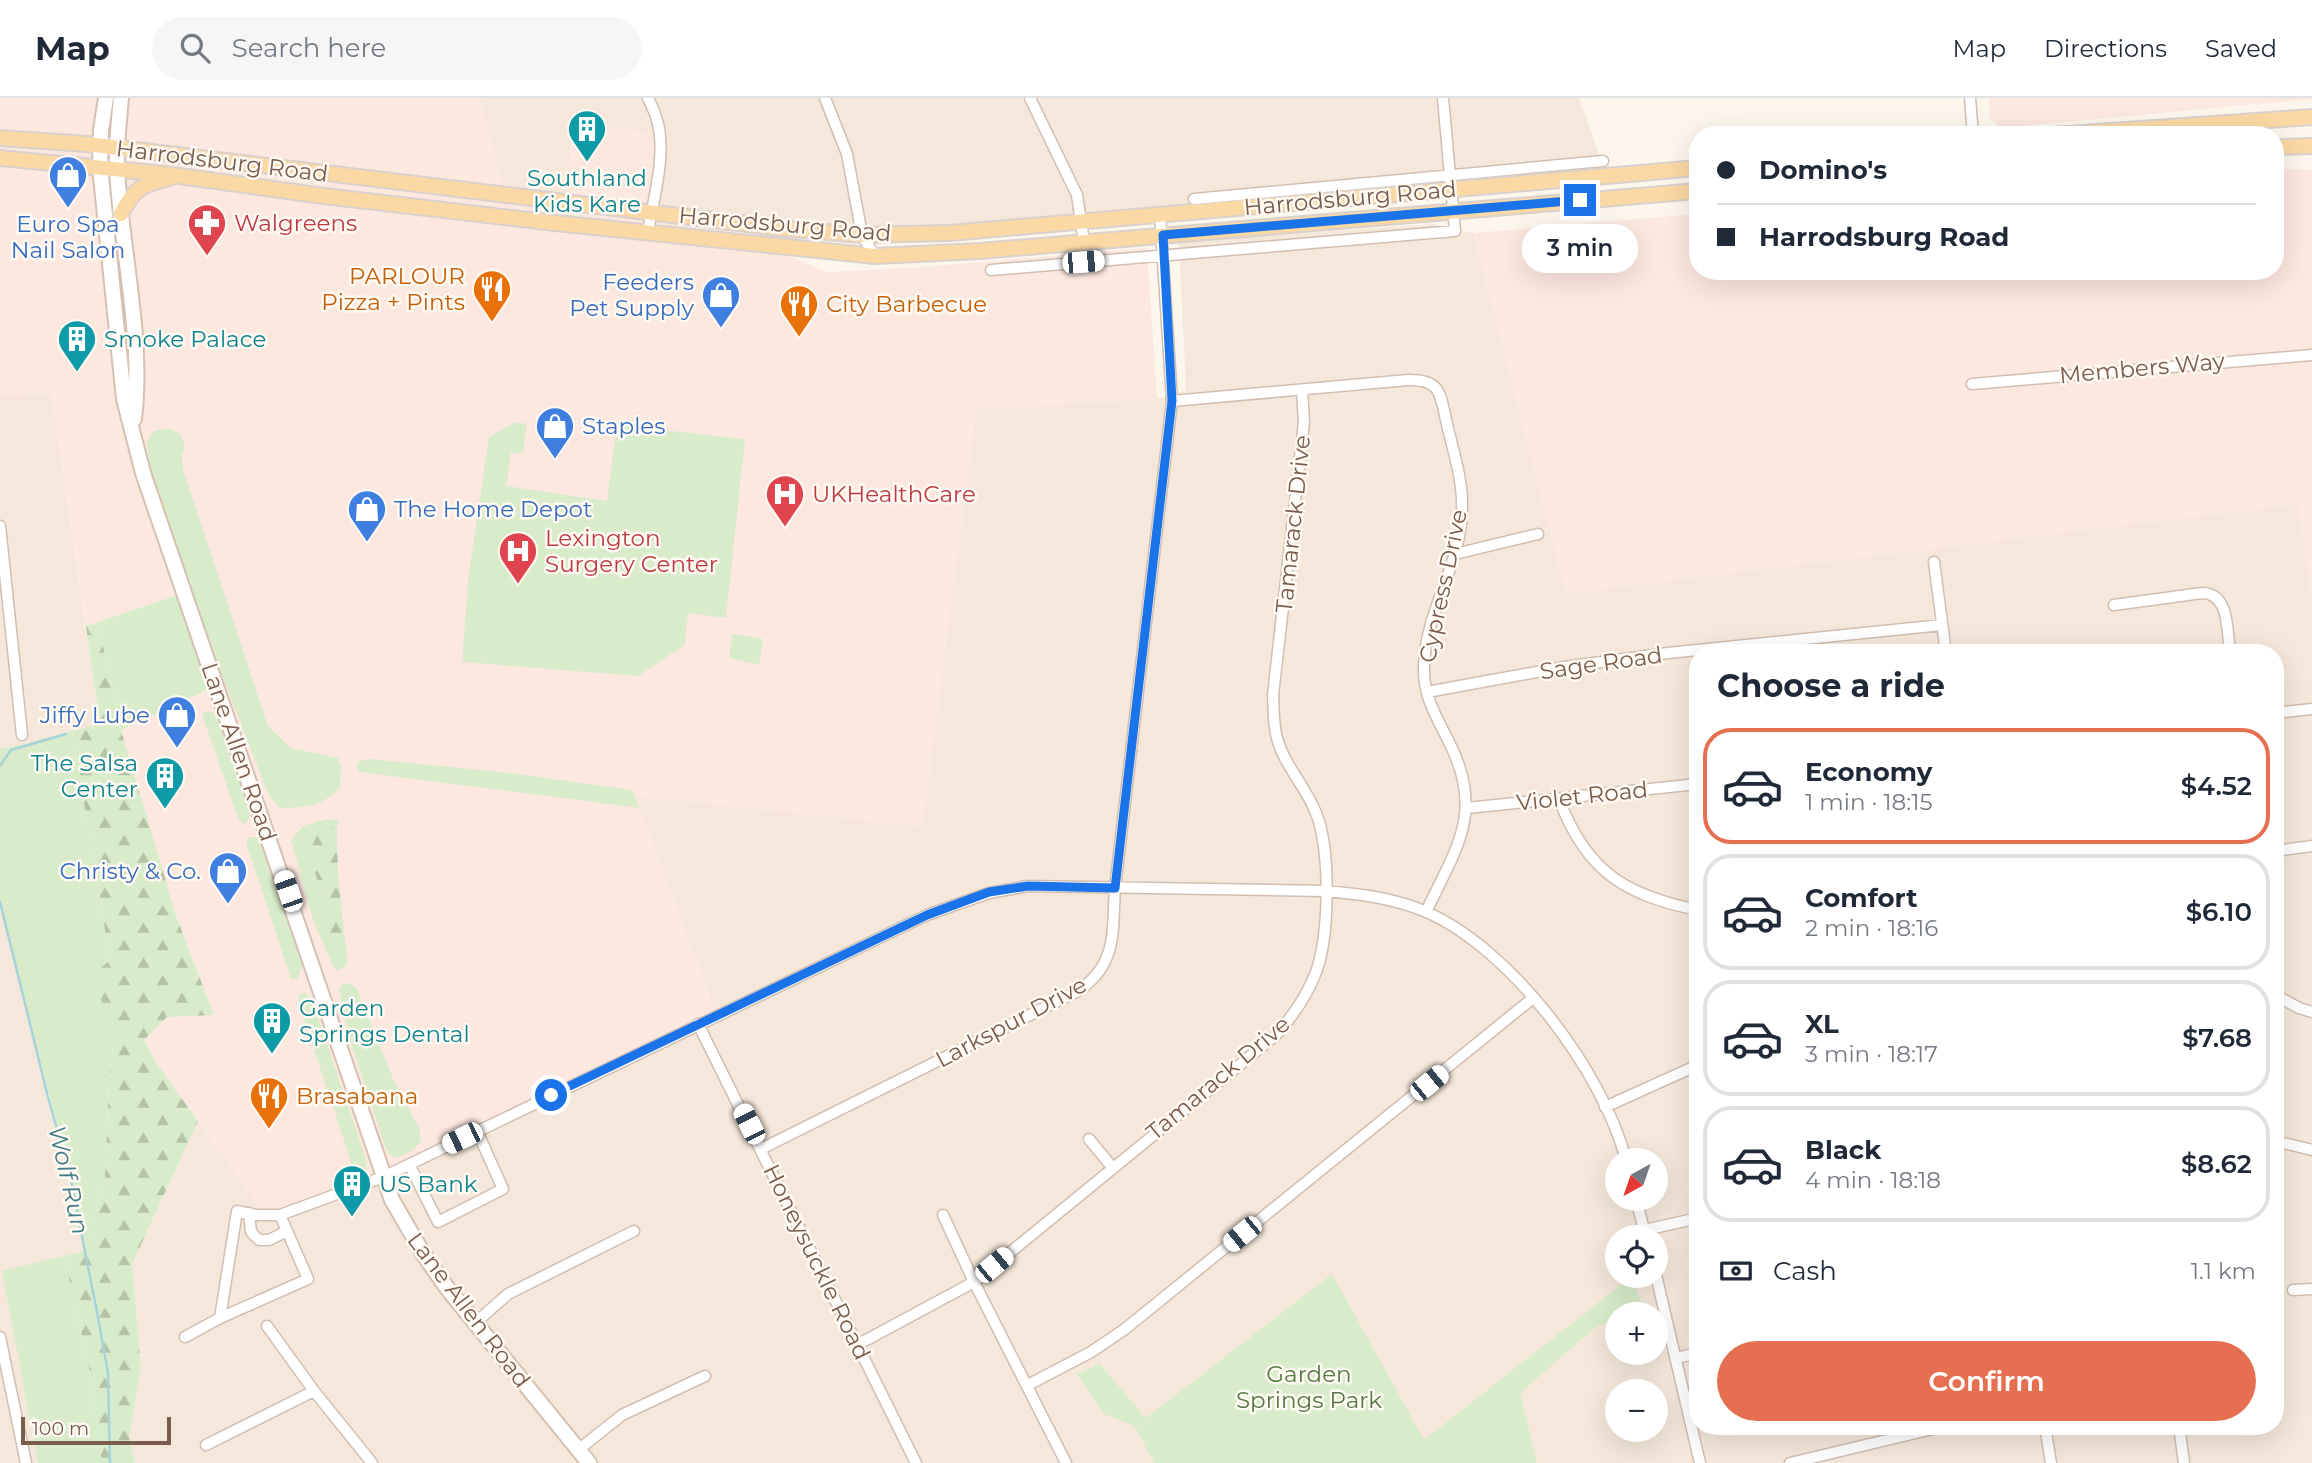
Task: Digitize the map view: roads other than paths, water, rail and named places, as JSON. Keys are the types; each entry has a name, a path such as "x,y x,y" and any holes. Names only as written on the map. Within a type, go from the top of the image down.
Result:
{"main road":[{"name":"Lane Allen Road","path":"106,98 100,167 124,398 143,473 383,1177 392,1200 424,1255 474,1324 589,1463"},
{"name":"Lane Allen Road","path":"121,98 117,169 135,340 136,400 133,428"},
{"path":"2210,126 2312,117"},
{"name":"Harrodsburg Road","path":"0,138 100,147 779,228 862,235 950,233 1689,169"},
{"path":"2284,148 2312,146"},
{"name":"Harrodsburg Road","path":"0,158 180,176 316,195 648,233 875,256 1084,242 1689,192"},
{"path":"121,214 137,189 144,184 180,176"}],"street":[{"path":"648,233 660,140 658,124 649,98"},
{"path":"825,98 847,154 862,235 875,256"},
{"path":"1030,98 1077,195 1084,242"},
{"path":"992,270 1455,231 1443,98"},
{"path":"1970,98 1972,126"},
{"path":"1194,199 1603,161"},
{"name":"Larkspur Drive","path":"761,1149 1054,1004 1090,982 1108,959 1172,401 1160,214"},
{"name":"Members Way","path":"1972,384 2312,355"},
{"name":"Cypress Drive","path":"1172,401 1424,379 1433,385 1442,404 1462,508 1455,554 1427,643 1424,668 1427,692 1435,716 1462,770 1467,808 1454,853 1426,912"},
{"name":"Tamarack Drive","path":"858,1345 974,1282 1259,1049 1291,1018 1315,975 1321,958 1326,891 1324,845 1313,804 1281,751 1274,722 1273,695 1303,435 1302,390"},
{"path":"0,526 22,736"},
{"path":"1455,554 1538,534"},
{"path":"1934,562 1945,644"},
{"path":"2115,605 2202,593 2214,595 2220,601 2225,615 2229,644"},
{"name":"Sage Road","path":"1756,644 1942,625"},
{"name":"Sage Road","path":"1427,692 1564,667 1689,651"},
{"path":"2284,712 2312,709"},
{"name":"Violet Road","path":"1467,808 1689,785"},
{"path":"1559,799 1568,823 1581,845 1618,883 1651,899 1689,908"},
{"path":"2284,850 2312,846"},
{"path":"220,1318 237,1211 280,1215 383,1177 927,915 989,892 1028,886 1326,891 1371,896 1426,912 1487,949 1514,975 1580,1060 1605,1107 1621,1148"},
{"path":"1028,1385 1091,1352 1125,1329 1533,998"},
{"path":"2284,1000 2312,1012"},
{"name":"Honeysuckle Road","path":"698,1024 916,1463"},
{"path":"1605,1107 1689,1069"},
{"path":"409,1164 438,1222 503,1189 477,1131"},
{"path":"1089,1139 1112,1167"},
{"path":"2284,1143 2312,1150"},
{"path":"249,1213 251,1232 259,1240 269,1240 287,1231"},
{"path":"185,1337 220,1318 307,1279 280,1215"},
{"path":"943,1215 1066,1463"},
{"path":"1668,1227 1689,1221"},
{"path":"474,1324 508,1294 634,1231"},
{"path":"1659,1288 1689,1415"},
{"path":"2293,1290 2312,1289"},
{"path":"267,1326 314,1391 372,1463"},
{"path":"0,1337 26,1463"},
{"path":"1676,1358 1689,1355"},
{"path":"578,1450 622,1415 705,1377"},
{"path":"206,1445 314,1391"},
{"path":"1694,1435 1700,1463"},
{"path":"1790,1463 1907,1435"},
{"path":"2046,1435 2051,1463"},
{"path":"2180,1435 2184,1463"}],"waterway":[{"path":"0,766 11,750 66,734"},
{"name":"Wolf Run","path":"0,902 70,1176 97,1312 108,1373 110,1463"}],"place":[{"name":"Southland Kids Kare","path":"587,163"},
{"name":"Euro Spa Nail Salon","path":"68,209"},
{"name":"Walgreens","path":"207,257"},
{"name":"PARLOUR Pizza + Pints","path":"492,323"},
{"name":"Feeders Pet Supply","path":"721,329"},
{"name":"City Barbecue","path":"799,338"},
{"name":"Smoke Palace","path":"77,373"},
{"name":"Staples","path":"555,460"},
{"name":"UKHealthCare","path":"785,528"},
{"name":"The Home Depot","path":"367,543"},
{"name":"Lexington Surgery Center","path":"518,585"},
{"name":"Jiffy Lube","path":"177,749"},
{"name":"The Salsa Center","path":"165,810"},
{"name":"Christy & Co.","path":"228,905"},
{"name":"Garden Springs Dental","path":"272,1055"},
{"name":"Brasabana","path":"269,1130"},
{"name":"US Bank","path":"352,1218"}],"park label":[{"name":"Garden Springs Park","path":"1309,1387"}]}
